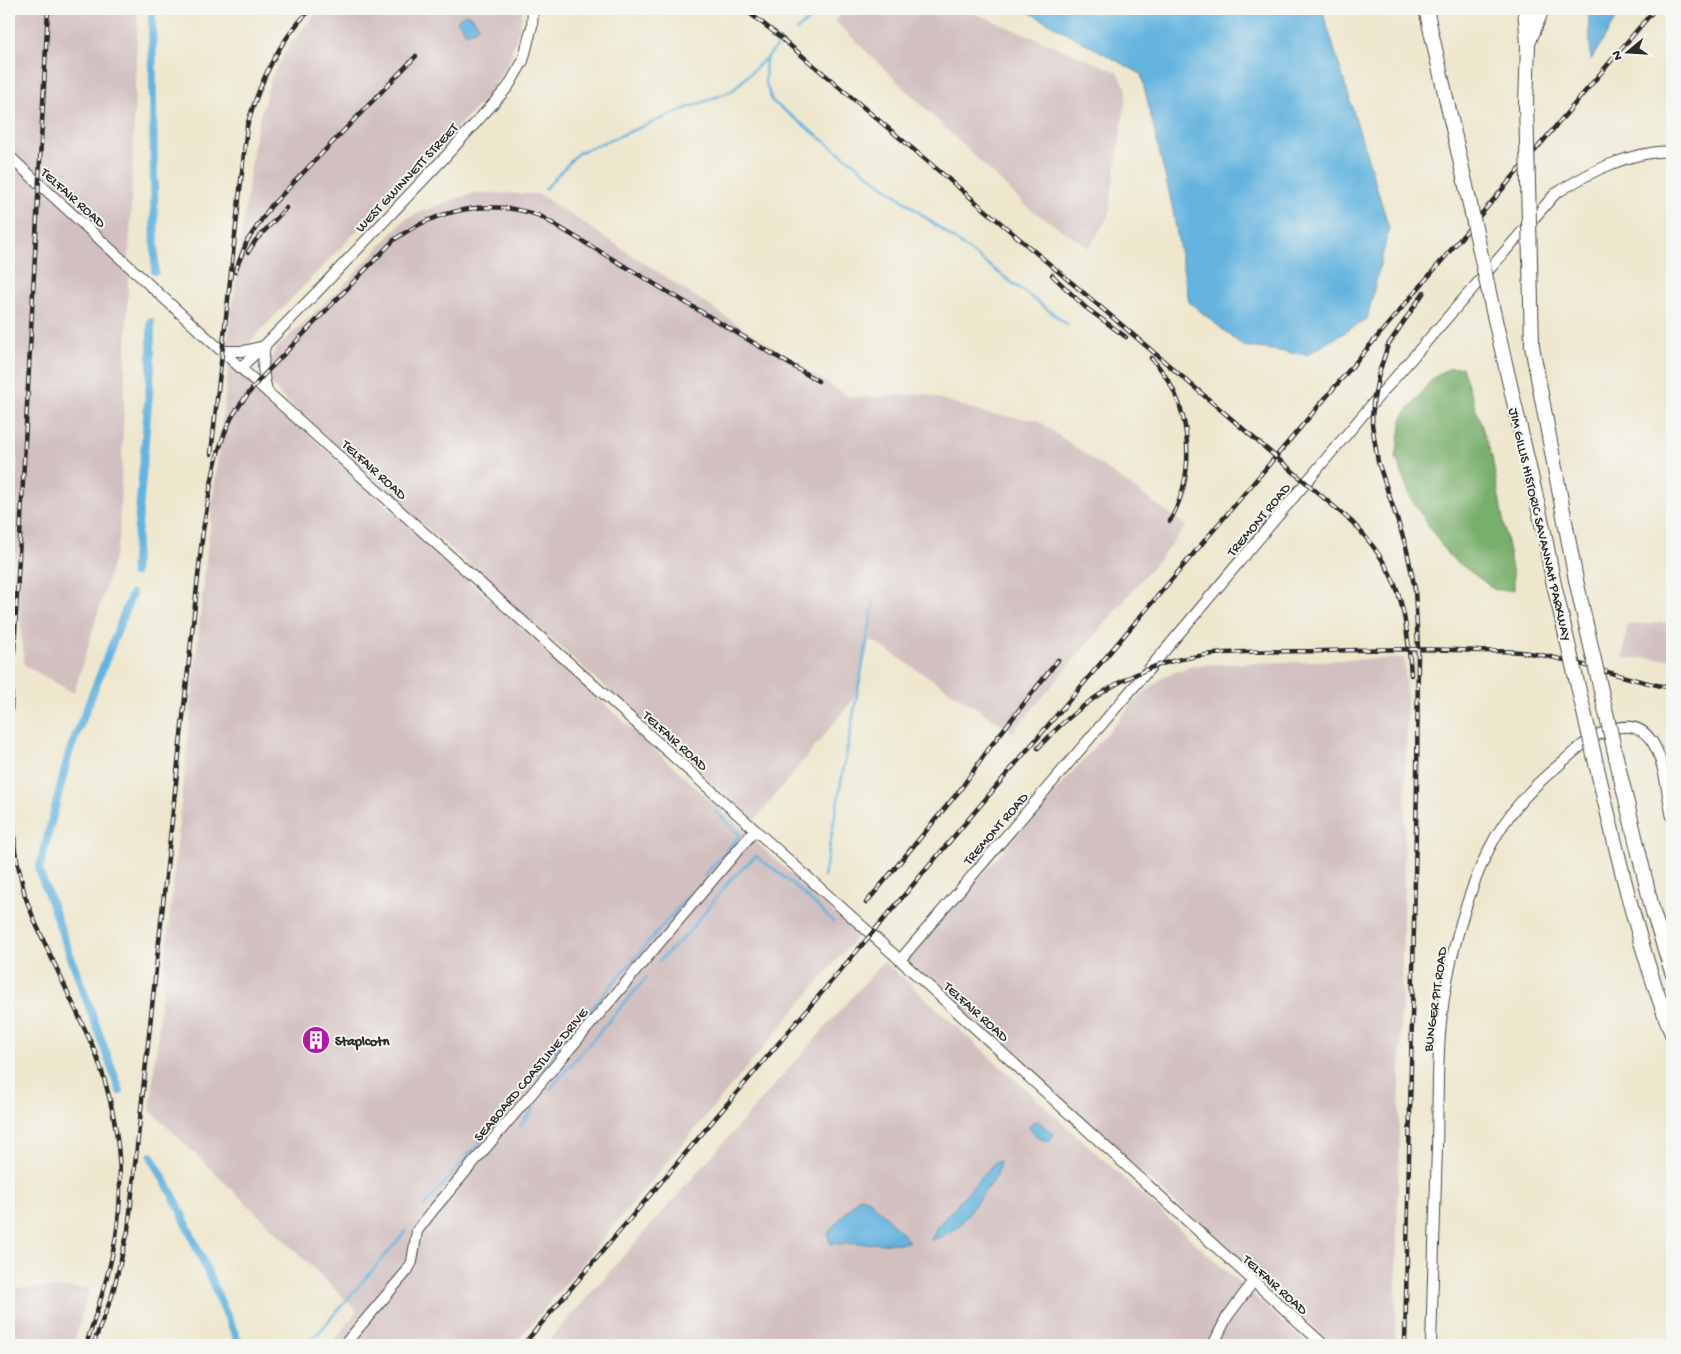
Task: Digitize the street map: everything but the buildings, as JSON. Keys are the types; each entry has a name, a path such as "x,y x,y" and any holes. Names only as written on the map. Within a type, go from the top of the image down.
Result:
{"highway":[{"path":"1421,9 1435,48"},
{"name":"JIM GILLIS HISTORIC SAVANNAH PARKWAY","path":"1426,9 1553,580 1630,907 1654,986 1672,1034"},
{"name":"JIM GILLIS HISTORIC SAVANNAH PARKWAY","path":"1525,9 1528,44 1526,104 1532,346 1576,580 1651,904 1672,972"},
{"path":"1528,44 1542,9"}],"street":[{"name":"WEST GWINNETT STREET","path":"243,369 439,163 508,86 523,61 532,26 533,9"},
{"name":"TREMONT ROAD","path":"900,960 1373,403 1555,194 1581,177 1608,164 1659,151 1672,151"},
{"name":"TELFAIR ROAD","path":"9,156 1324,1345"},
{"path":"223,351 244,351 265,345 262,359 268,391"},
{"name":"BUNGER PIT ROAD","path":"1431,1345 1440,1033 1454,950 1477,876 1496,837 1530,792 1571,754 1595,735 1613,728 1635,727 1646,734 1654,744 1659,754 1672,817"},
{"name":"SEABOARD COASTLINE DRIVE","path":"344,1345 407,1271 412,1262 417,1230 755,830"},
{"path":"1213,1345 1227,1317 1253,1282"}],"shaded area":[{"path":"9,9 138,9 119,541 74,693 24,665 14,544 17,455 9,455"},
{"path":"319,9 523,9 520,26 509,61 491,92 243,349 227,346 255,135 271,78 289,45"},
{"path":"846,9 964,9 1118,72 1127,90 1109,215 1089,248 1027,207 835,21"},
{"path":"476,193 539,194 850,398 925,394 988,414 1037,420 1187,526 1013,732 870,639 858,694 754,821 286,401 271,384 267,365 277,348 346,283 405,219 448,201"},
{"path":"229,362 858,935 514,1345 331,1345 357,1311 150,1110 206,559"},
{"path":"1672,622 1672,659 1623,658 1627,625"},
{"path":"1404,658 1407,703 1395,1345 1333,1345 907,960 1137,699 1166,675 1196,665"},
{"path":"884,961 1308,1345 545,1345"},
{"path":"9,1277 16,1288 89,1288 74,1345 9,1345"}],"green space":[{"path":"1462,367 1492,457 1514,590 1495,590 1448,555 1411,499 1396,457 1403,416 1433,378 1450,368"}],"water":[{"path":"1023,9 1322,9 1389,228 1367,319 1307,355 1243,346 1189,302 1172,205 1141,74"},
{"path":"1588,9 1622,9 1591,60"},
{"path":"465,14 472,16 479,26 475,30 466,33 457,20"},
{"path":"1038,1121 1053,1134 1050,1141 1038,1137 1029,1127 1032,1122"},
{"path":"1000,1161 997,1175 959,1226 941,1237 931,1240 937,1227 994,1163"},
{"path":"859,1197 870,1200 909,1241 904,1243 831,1244 828,1235 832,1228"}],"waterway":[{"path":"152,9 155,271"},
{"path":"796,31 821,9"},
{"path":"776,47 766,59 765,81 772,101 1068,325"},
{"path":"545,189 578,153 732,91 765,59"},
{"path":"134,573 151,369 151,322"},
{"path":"120,1091 39,870 69,753 132,594"},
{"path":"824,876 874,602"},
{"path":"704,876 740,835 715,811"},
{"path":"659,961 688,933 731,879 756,856 796,887 833,922"},
{"path":"585,1016 688,896"},
{"path":"550,1089 647,977"},
{"path":"532,1079 571,1033"},
{"path":"424,1207 518,1097"},
{"path":"519,1127 535,1107"},
{"path":"151,1156 177,1203 240,1345"},
{"path":"308,1345 406,1231"}],"railway":[{"path":"48,9 9,746 15,851 25,896 35,922 94,1049 109,1095 114,1118 119,1165 119,1212 114,1249 88,1339"},
{"path":"211,454 247,126 264,78 280,48 299,21 311,9"},
{"path":"744,9 774,32 1117,321 1352,522 1380,557 1398,592 1407,630 1411,675"},
{"path":"523,1345 1655,9"},
{"path":"235,272 247,241 271,206 416,56"},
{"path":"248,252 256,240 286,208"},
{"path":"93,1345 112,1296 128,1231 203,530 213,472 221,444 232,417 242,402 260,379 394,240 411,229 446,214 483,208 502,208 540,216 818,381"},
{"path":"1052,275 1085,307 1126,337"},
{"path":"1405,1345 1417,784 1418,648 1415,589 1406,546 1378,462 1372,424 1373,403 1379,373 1388,345 1424,292"},
{"path":"1151,358 1165,375 1175,394 1182,415 1186,437 1185,480 1179,501 1170,521"},
{"path":"1038,748 1088,702 1117,684 1168,662 1212,654 1402,649 1521,652 1559,659 1672,688"},
{"path":"866,903 960,790 990,747 1058,660"}],"place":[{"name":"Staplcotn","path":"316,1040"}]}
